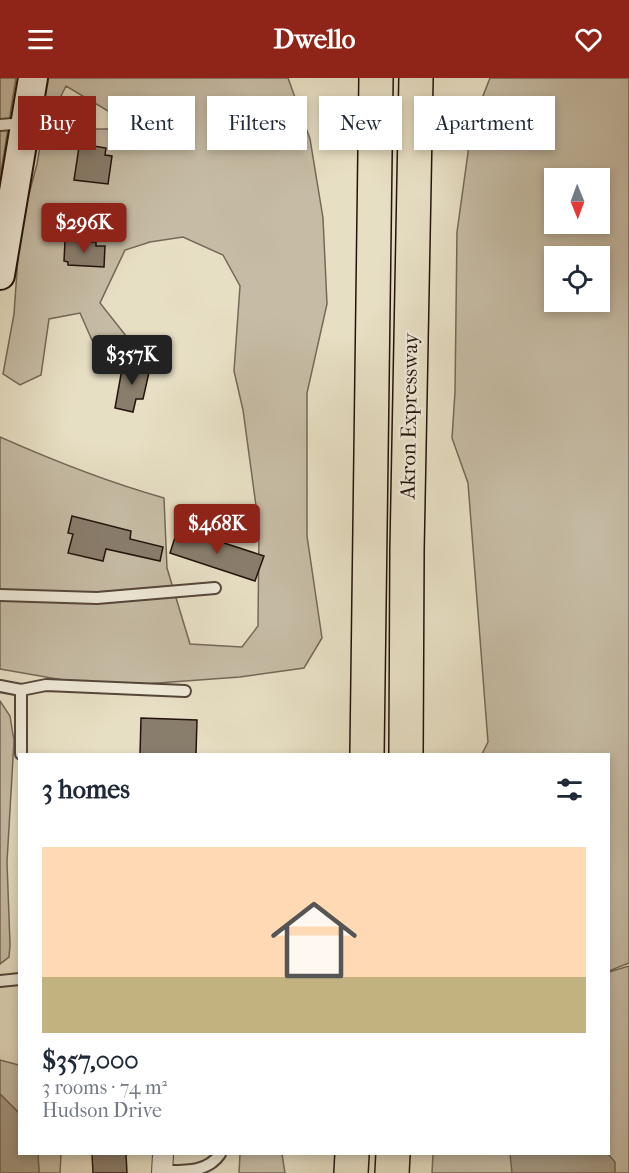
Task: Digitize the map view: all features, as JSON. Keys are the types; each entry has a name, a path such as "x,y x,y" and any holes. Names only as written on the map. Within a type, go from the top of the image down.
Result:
{"highway":[{"name":"Akron Expressway","path":"367,753 376,78"},
{"name":"Akron Expressway","path":"406,753 407,539 416,78"},
{"path":"351,1173 352,1155"},
{"path":"392,1173 393,1155"}],"street":[{"path":"0,275 13,124 33,78"}],"lane":[{"path":"0,595 98,598 215,588"},
{"path":"0,686 21,690 46,685 184,691"},
{"path":"21,690 21,753"},
{"path":"0,981 18,979"},
{"path":"162,1166 192,1171 201,1170 213,1163 219,1155"}],"shaded area":[{"path":"0,78 16,78 0,178"},
{"path":"47,78 288,78 294,96 207,96 207,150 307,150 307,131 310,139 323,218 327,304 307,393 307,536 322,638 304,668 240,677 103,687 0,669 0,437 81,470 164,498 167,568 190,644 242,647 258,626 259,528 243,410 234,371 240,286 223,255 183,237 150,242 125,250 100,303 130,341 103,365 80,313 49,319 41,375 20,385 3,374 14,314 20,228 39,150 96,150 96,129 108,129 108,150 195,150 195,96 108,96 108,111 96,104 96,96 83,96 66,86 61,96 43,95"},
{"path":"490,78 629,78 629,963 610,971 610,753 482,753 488,742 468,483 452,438 455,392 457,232 468,150 555,150 555,96 483,96"},
{"path":"0,701 10,716 14,741 7,862 10,945 9,957 0,964"},
{"path":"629,966 629,1173 432,1173 433,1155 610,1155 610,972"},
{"path":"0,1060 18,1065 18,1112 0,1094"},
{"path":"0,1094 18,1112 18,1155 38,1155 39,1173 0,1173"},
{"path":"38,1155 61,1155 60,1173 39,1173"},
{"path":"240,1155 282,1155 285,1173 239,1173"},
{"path":"510,1155 609,1155 615,1162 615,1173 512,1173"}],"building":[{"path":"96,146 106,148 105,155 112,156 108,184 74,180 79,150 96,150"},
{"path":"65,241 96,242 96,246 105,246 104,267 68,265 68,262 64,261"},
{"path":"143,340 166,344 162,365 140,361"},
{"path":"123,363 150,368 143,399 136,399 133,412 115,408"},
{"path":"72,516 131,531 130,539 163,547 160,561 106,549 103,561 68,553 73,534 68,533"},
{"path":"178,528 264,556 255,581 170,553"},
{"path":"141,718 197,720 196,753 140,753"},
{"path":"92,1155 126,1155 127,1173 93,1173"}]}
